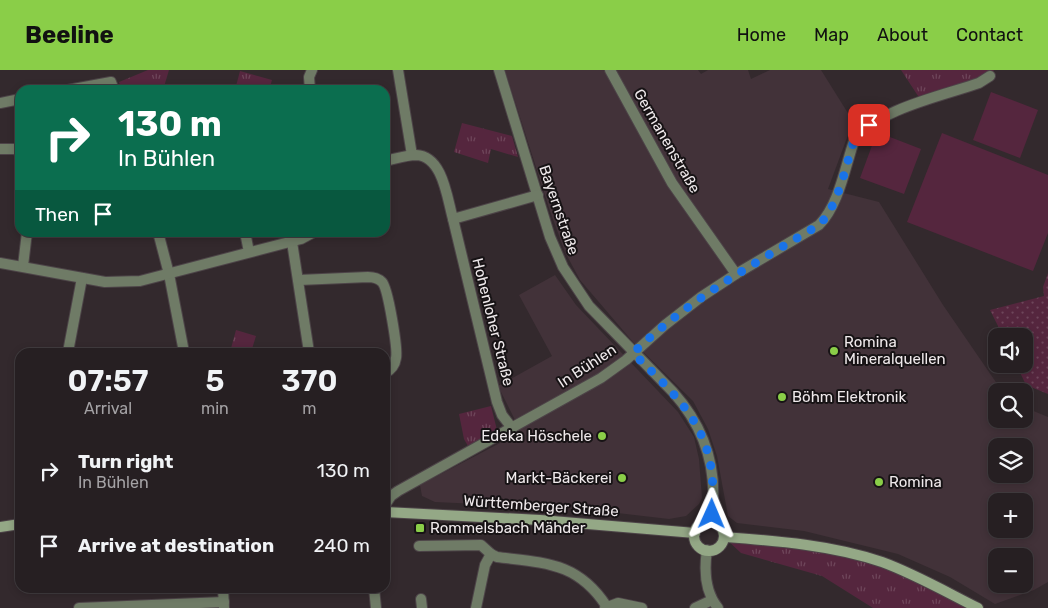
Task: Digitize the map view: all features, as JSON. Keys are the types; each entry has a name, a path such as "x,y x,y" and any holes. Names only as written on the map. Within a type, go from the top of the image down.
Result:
{"main road":[{"name":"Württemberger Straße","path":"390,512 540,520 695,533"},
{"path":"711,521 720,524 724,536 720,546 707,550 698,546 694,538 699,525 711,521"},
{"path":"0,527 15,525"},
{"path":"724,536 811,546 855,554 902,570 978,608"}],"street":[{"path":"310,85 309,77 312,70"},
{"path":"390,160 412,155 398,70"},
{"name":"Bayernstraße","path":"499,70 554,247 573,284 589,306 683,403 699,428 706,444 711,473 713,505 711,521"},
{"name":"Germanenstraße","path":"610,70 672,183 736,274"},
{"name":"In Bühlen","path":"390,497 398,491 601,378 683,310 736,274 819,225 825,219 833,203 854,141 860,132 869,125 900,110 979,83 990,76"},
{"path":"0,103 15,100"},
{"path":"0,149 15,150"},
{"name":"Hohenloher Straße","path":"412,155 427,158 437,167 452,219 497,402 502,415 512,428"},
{"path":"452,219 538,196"},
{"path":"24,266 27,237"},
{"path":"159,237 169,274 183,348"},
{"path":"246,237 249,252"},
{"path":"0,263 105,282 131,282 149,280 305,237"},
{"path":"292,242 308,348"},
{"path":"299,280 368,277 377,278 383,282 388,299 396,351 394,365 390,369"},
{"path":"69,348 82,278"},
{"path":"419,546 474,544 484,547 497,557 554,566 573,573 592,587 606,607 612,604 624,603 642,608"},
{"path":"695,608 715,604 706,573 707,550"},
{"path":"476,608 485,565 491,554"},
{"path":"374,593 376,608"},
{"path":"79,608 224,605"}],"shaded area":[{"path":"505,70 698,70 701,74 708,70 748,70 751,79 770,70 821,70 851,118 848,135 828,189 879,202 943,305 997,383 988,383 988,428 1033,428 1033,411 1048,417 1048,582 1033,590 1033,548 988,548 988,593 1026,593 995,604 950,577 898,554 804,531 737,523 728,516 717,456 708,429 693,401 633,342 580,280 565,252"},
{"path":"555,275 576,305 678,412 694,437 699,459 702,498 699,504 686,516 669,519 583,509 435,502 422,496 420,485 521,432 498,386 552,356 519,295"}],"green space":[{"path":"148,70 169,70 164,85 120,85 119,82"},
{"path":"901,70 994,70 990,76 922,102"},
{"path":"240,71 272,80 270,85 236,85"},
{"path":"991,92 1038,110 1020,158 973,140"},
{"path":"462,123 512,136 518,157 491,149 488,163 454,152"},
{"path":"877,132 921,149 904,194 860,178"},
{"path":"942,133 1048,175 1048,233 1033,271 907,222"},
{"path":"1048,273 1048,394 1033,388 1033,383 1025,383 1020,373 1033,373 1033,328 999,328 990,310 1044,296 1043,287"},
{"path":"236,330 256,336 252,348 231,348"},
{"path":"491,406 497,430 468,446 464,439 459,414"},
{"path":"724,537 855,554 978,608 873,608 822,576 741,553"}],"place":[{"name":"Romina Mineralquellen","path":"834,351"},
{"name":"Böhm Elektronik","path":"782,397"},
{"name":"Edeka Höschele","path":"602,436"},
{"name":"Markt-Bäckerei","path":"622,478"},
{"name":"Romina","path":"879,482"},
{"name":"Rommelsbach Mähder","path":"420,528"}],"route":[{"path":"712,514 713,492 710,466 706,444 699,428 683,403 633,353 701,297 819,225 829,213 854,141 860,132 869,125"}]}
